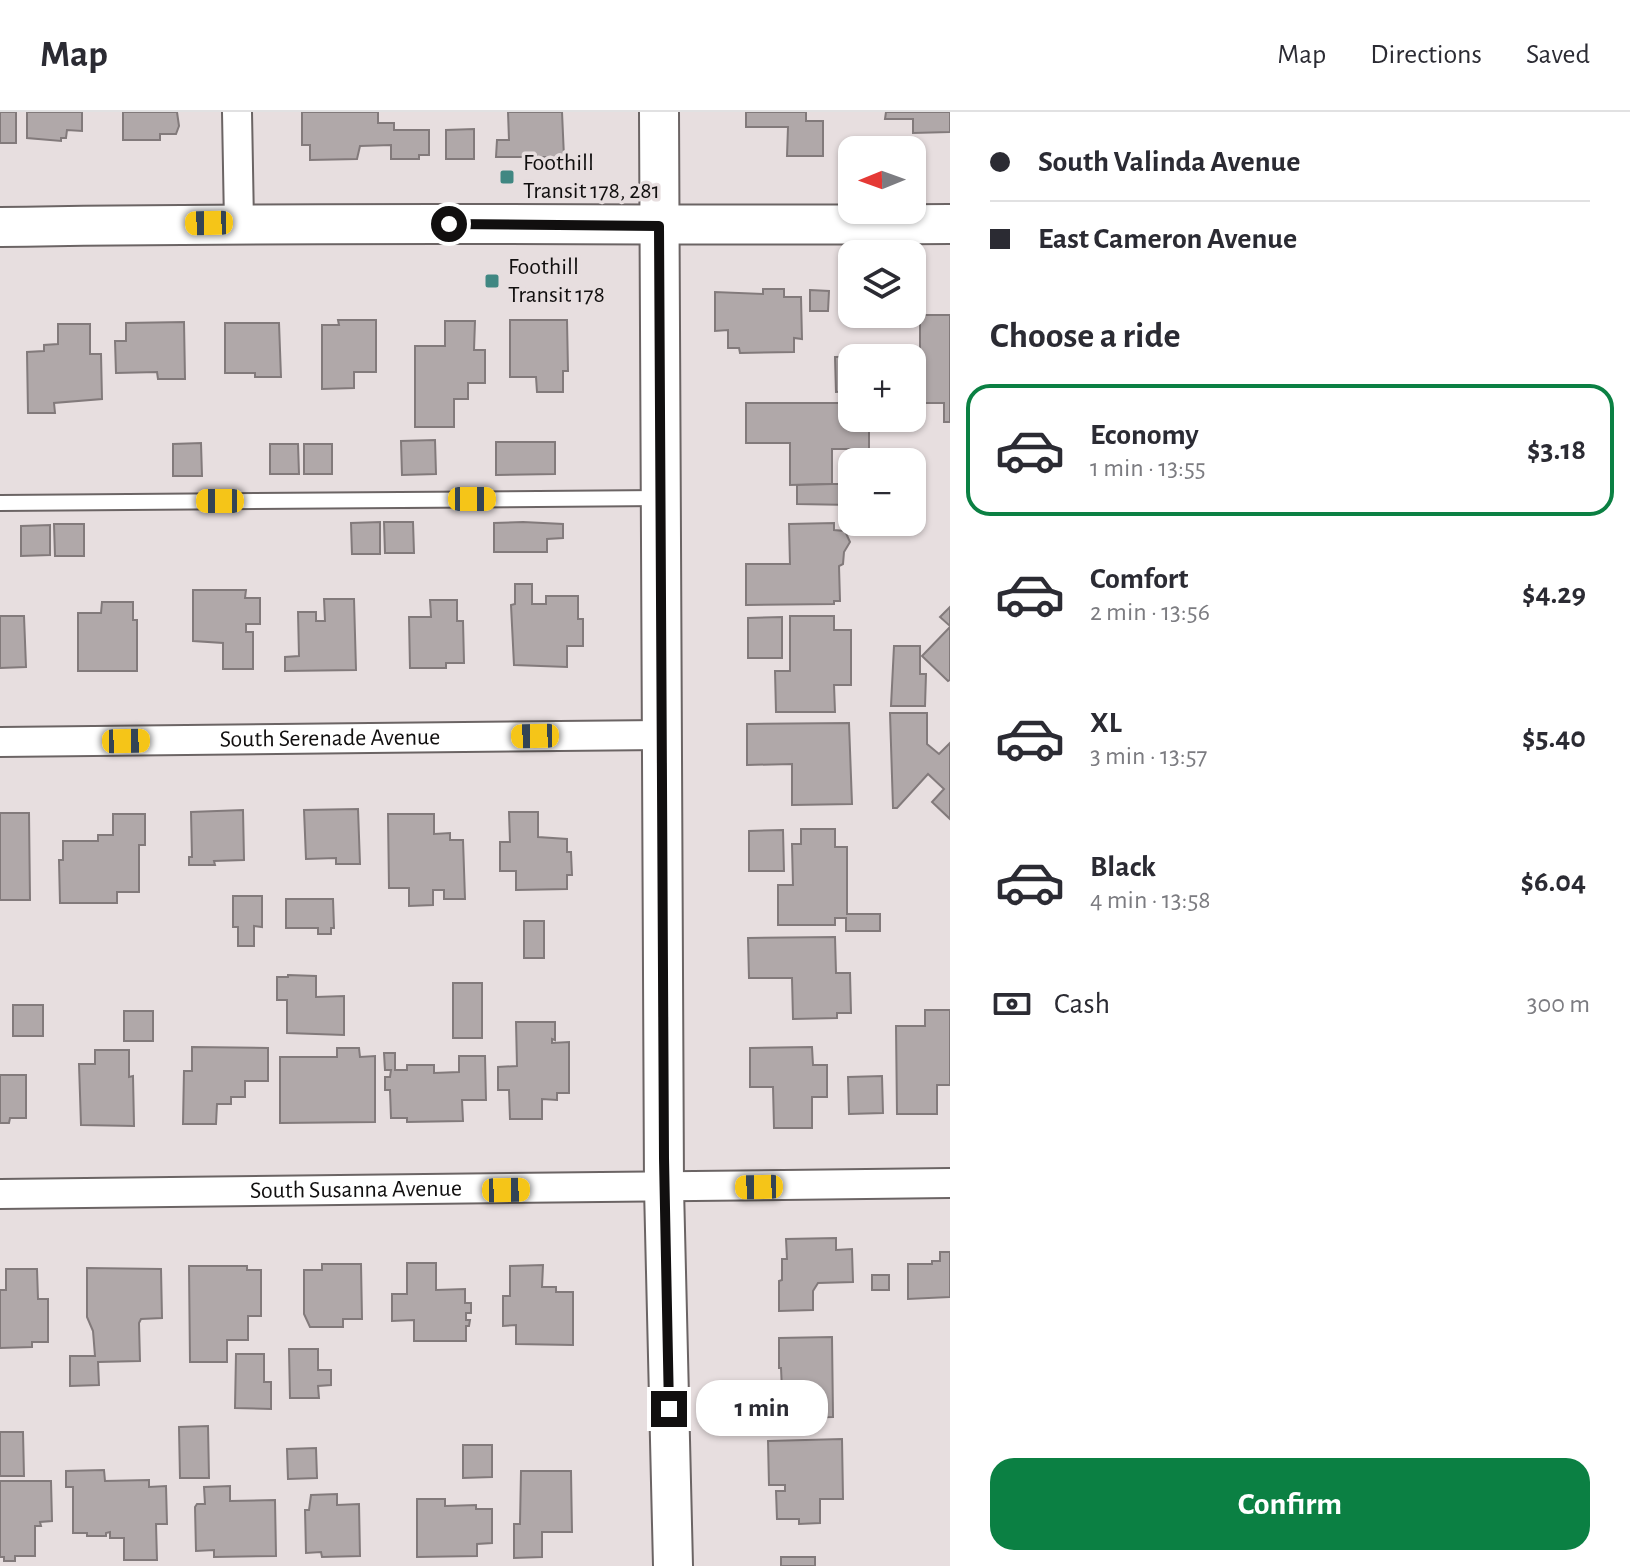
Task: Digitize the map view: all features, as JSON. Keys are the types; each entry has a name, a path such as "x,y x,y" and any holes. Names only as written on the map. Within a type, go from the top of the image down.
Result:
{"main road":[{"path":"659,112 664,1188 673,1566"},
{"path":"0,227 239,223 659,226 950,224"}],"street":[{"path":"237,112 239,223"},
{"name":"South Serenade Avenue","path":"0,742 661,735"},
{"name":"South Susanna Avenue","path":"0,1194 950,1183"}],"lane":[{"path":"0,503 660,498"}],"building":[{"path":"0,112 16,112 16,143 0,143"},
{"path":"27,112 82,112 82,131 67,130 66,138 61,138 61,141 27,138"},
{"path":"123,112 177,112 179,126 176,134 160,134 160,140 123,140"},
{"path":"302,112 378,112 378,123 394,123 394,130 429,130 429,155 419,155 419,159 391,159 391,145 360,146 357,159 310,160 310,145 302,145"},
{"path":"508,112 562,112 564,157 496,157 497,140 509,140"},
{"path":"746,112 806,112 806,121 823,121 823,156 787,156 788,127 746,127"},
{"path":"886,112 950,112 950,132 913,133 913,119 885,119"},
{"path":"474,129 474,159 446,159 446,130"},
{"path":"763,289 784,289 784,297 801,297 802,339 794,338 794,352 740,353 739,348 728,348 728,330 715,331 715,292 763,294"},
{"path":"810,290 829,291 828,311 810,311"},
{"path":"926,315 950,315 950,422 944,422 944,403 926,403 926,344 920,344 920,328 926,328"},
{"path":"338,320 376,320 376,372 354,372 354,388 322,389 322,325 339,325"},
{"path":"510,320 567,320 568,371 563,371 563,392 537,392 536,377 510,377"},
{"path":"445,321 475,321 474,350 485,350 485,383 468,383 468,399 454,399 454,427 415,427 415,346 445,346"},
{"path":"184,322 185,379 158,379 157,372 116,373 115,341 126,341 126,323"},
{"path":"225,323 279,323 281,377 225,373"},
{"path":"58,324 90,324 90,354 101,354 102,399 54,403 55,413 28,413 27,352 44,351 44,345 58,344"},
{"path":"835,357 838,357 836,392"},
{"path":"746,403 838,403 838,432 869,432 869,448 832,449 832,484 790,485 790,443 746,443"},
{"path":"435,440 436,474 402,475 401,441"},
{"path":"496,442 555,442 555,474 496,475"},
{"path":"201,443 202,476 173,476 173,444"},
{"path":"270,444 298,444 299,474 270,474"},
{"path":"304,444 332,444 332,474 304,474"},
{"path":"838,484 838,505 797,504 797,485"},
{"path":"380,522 380,554 352,554 351,523"},
{"path":"384,522 413,522 414,553 385,553"},
{"path":"494,523 563,524 563,538 547,539 547,552 494,552"},
{"path":"834,523 838,536 847,536 850,542 844,552 843,564 839,566 840,601 834,601 834,604 746,605 746,564 790,564 789,524"},
{"path":"54,524 84,524 84,556 55,556"},
{"path":"50,525 50,555 21,556 21,526"},
{"path":"515,584 532,584 532,604 546,604 546,596 578,596 578,619 583,619 583,646 567,646 567,667 514,665 511,605 515,604"},
{"path":"193,590 246,590 245,598 260,598 260,624 246,624 246,632 253,632 253,669 223,669 223,643 193,641"},
{"path":"324,599 354,599 356,670 285,671 285,657 299,656 298,612 316,612 316,621 325,621"},
{"path":"430,600 457,600 457,621 463,621 464,663 446,663 446,668 410,668 409,617 431,617"},
{"path":"102,602 133,602 133,620 137,620 137,671 78,671 78,613 101,613"},
{"path":"950,607 950,626 940,617"},
{"path":"0,616 24,616 26,667 0,668"},
{"path":"790,616 834,616 834,630 851,630 851,685 834,685 835,712 776,712 775,671 790,671"},
{"path":"782,617 782,658 748,658 748,618"},
{"path":"950,627 950,680 948,681 922,656"},
{"path":"894,646 920,646 920,674 926,674 925,706 891,706"},
{"path":"890,713 927,713 927,744 939,754 950,743 950,819 932,802 944,789 928,774 897,808 893,808"},
{"path":"849,723 852,804 792,805 792,764 747,765 747,724"},
{"path":"358,809 360,864 336,864 336,858 306,859 304,810"},
{"path":"243,810 244,860 189,865 189,857 192,857 191,812"},
{"path":"509,812 538,812 538,837 567,839 572,875 567,875 567,889 516,890 516,871 500,871 500,842 510,842"},
{"path":"0,813 29,813 30,900 0,900"},
{"path":"113,814 145,814 145,845 139,845 139,892 117,892 117,903 60,903 59,860 63,860 63,841 98,841 98,835 113,835"},
{"path":"388,814 434,814 434,834 450,833 450,840 463,840 465,899 444,899 444,890 433,890 433,905 409,906 409,888 389,888"},
{"path":"801,829 835,829 835,847 847,847 847,914 880,914 880,931 846,931 846,918 835,918 835,925 778,925 778,885 793,885 792,844 801,844"},
{"path":"783,830 784,871 749,871 749,831"},
{"path":"233,896 262,896 262,927 254,926 254,946 238,946 238,927 233,927"},
{"path":"286,899 333,899 334,928 331,928 331,934 318,934 318,928 286,928"},
{"path":"524,921 544,921 544,958 524,958"},
{"path":"835,937 836,973 850,973 851,1013 837,1013 837,1018 793,1019 792,978 749,978 748,938"},
{"path":"316,976 316,997 344,996 344,1035 287,1033 287,1000 277,1000 277,977"},
{"path":"453,983 482,983 482,1038 453,1038"},
{"path":"13,1005 43,1005 43,1036 13,1036"},
{"path":"925,1010 950,1010 950,1085 937,1085 937,1114 897,1114 896,1026 925,1026"},
{"path":"124,1011 153,1011 153,1041 124,1041"},
{"path":"516,1022 555,1022 555,1040 552,1039 552,1043 569,1042 569,1093 557,1093 557,1100 542,1099 542,1119 510,1119 509,1090 498,1090 498,1067 517,1066"},
{"path":"192,1047 268,1048 268,1081 245,1081 245,1097 231,1097 231,1104 217,1104 216,1124 183,1124 184,1071 192,1071"},
{"path":"812,1047 813,1065 827,1065 827,1097 812,1097 812,1128 774,1128 773,1087 750,1087 750,1048"},
{"path":"337,1048 359,1048 360,1057 375,1056 375,1122 280,1123 280,1057 337,1057"},
{"path":"95,1050 129,1050 134,1126 81,1125 79,1064 95,1064"},
{"path":"384,1053 395,1053 395,1070 407,1070 407,1065 434,1065 434,1073 459,1072 459,1056 485,1056 486,1100 462,1100 463,1121 407,1122 407,1118 391,1118 390,1090 385,1090 385,1077 390,1077 391,1070 385,1070"},
{"path":"0,1075 26,1075 26,1118 10,1118 9,1123 0,1123"},
{"path":"882,1076 883,1113 849,1114 848,1077"},
{"path":"836,1238 836,1250 852,1249 853,1282 818,1283 813,1291 813,1310 779,1311 782,1259 787,1259 786,1239"},
{"path":"940,1252 950,1252 950,1297 908,1299 908,1264 940,1261"},
{"path":"407,1263 436,1263 436,1290 465,1289 465,1303 471,1303 471,1313 466,1313 466,1320 470,1320 469,1326 466,1326 466,1341 414,1341 414,1320 392,1321 392,1294 407,1294"},
{"path":"322,1264 361,1264 362,1319 343,1319 343,1327 310,1327 304,1314 304,1270 322,1270"},
{"path":"543,1265 542,1287 556,1287 556,1292 573,1292 573,1345 516,1344 516,1325 503,1326 503,1296 510,1296 510,1266"},
{"path":"189,1266 247,1266 247,1270 261,1270 261,1316 248,1316 248,1340 227,1340 227,1362 190,1362"},
{"path":"87,1268 161,1269 162,1318 141,1319 140,1361 98,1362 99,1385 70,1386 70,1356 95,1356 93,1331 87,1317"},
{"path":"6,1269 37,1269 38,1299 48,1299 48,1342 32,1342 32,1347 0,1348 0,1290 6,1290"},
{"path":"872,1275 889,1275 889,1290 872,1290"},
{"path":"832,1337 833,1417 787,1418 787,1390 782,1390 779,1368 779,1338"},
{"path":"289,1349 318,1349 318,1370 331,1370 331,1385 318,1386 319,1398 290,1398"},
{"path":"236,1354 264,1354 264,1382 271,1382 271,1409 235,1408"},
{"path":"208,1426 209,1478 180,1478 179,1427"},
{"path":"0,1432 23,1432 24,1476 0,1476"},
{"path":"842,1439 843,1499 820,1499 820,1523 799,1524 799,1519 777,1519 776,1491 785,1491 785,1485 769,1485 768,1441"},
{"path":"463,1445 492,1445 492,1477 463,1478"},
{"path":"316,1448 317,1478 288,1479 287,1449"},
{"path":"104,1470 105,1481 149,1480 149,1487 166,1486 167,1524 156,1524 157,1560 124,1560 124,1538 110,1538 110,1532 106,1536 73,1533 73,1487 66,1487 66,1471"},
{"path":"521,1471 571,1471 572,1532 542,1532 542,1557 514,1558 514,1524 520,1524"},
{"path":"0,1481 51,1481 52,1521 40,1522 41,1526 35,1526 35,1556 15,1556 15,1561 4,1561 4,1557 0,1557"},
{"path":"230,1486 230,1501 275,1500 276,1556 214,1557 214,1550 196,1551 195,1507 205,1504 204,1487"},
{"path":"337,1494 337,1505 359,1504 360,1556 322,1557 321,1552 306,1553 305,1510 309,1510 311,1495"},
{"path":"417,1499 445,1499 445,1506 476,1505 476,1509 492,1509 492,1543 477,1544 477,1556 417,1557"},
{"path":"781,1557 815,1557 815,1566 781,1566"}],"place":[{"name":"Foothill Transit 178, 281","path":"507,177"},
{"name":"Foothill Transit 178","path":"492,281"}],"route":[{"path":"449,224 659,226 664,1158 669,1409"}]}
